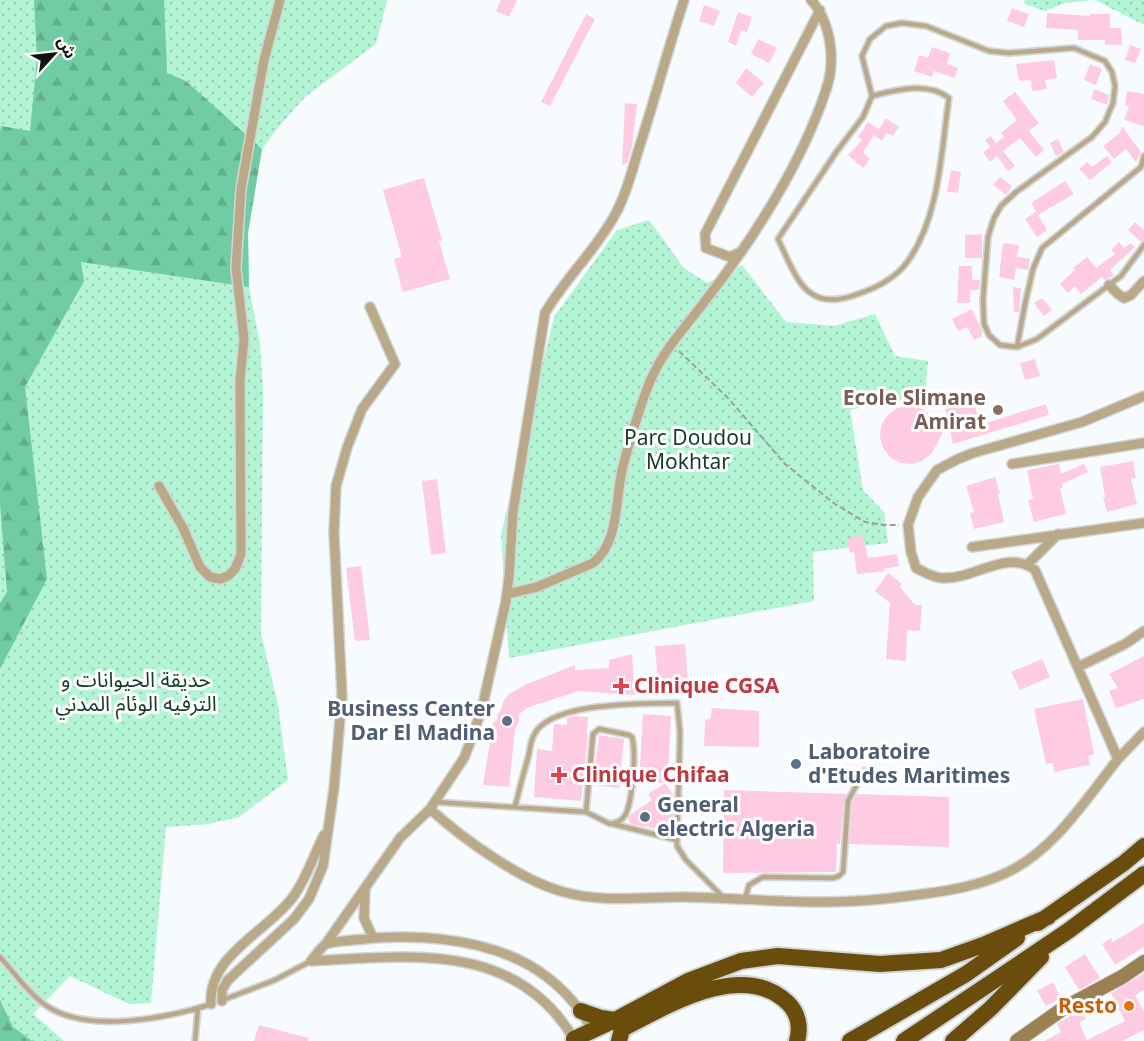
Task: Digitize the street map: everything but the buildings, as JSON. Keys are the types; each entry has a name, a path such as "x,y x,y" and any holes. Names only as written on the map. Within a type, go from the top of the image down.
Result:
{"highway":[{"path":"850,1041 966,974 1124,863 1144,846"},
{"path":"904,1041 1068,931 1144,874"},
{"path":"619,1030 688,981 741,961 778,956 880,964 941,960 1048,917"},
{"path":"953,1041 990,1009 1068,931"},
{"path":"574,1039 619,1030 702,992 750,985 771,991 790,1005 799,1023 797,1041"},
{"path":"581,1011 601,1018 619,1030"}],"street":[{"path":"159,486 183,528 203,571 210,577 220,579 232,573 240,559 241,532 240,381 244,339 236,268 241,189 264,60 280,0"},
{"path":"311,961 325,945 400,838 432,805 464,758 483,704 507,594 513,512 545,313 602,236 617,211 646,127 684,0"},
{"path":"507,594 537,586 600,558 615,521 623,468 650,380 671,342 702,305 775,198 813,126 826,90 831,63 828,35 820,10 811,0"},
{"path":"740,252 730,257 706,248 705,234 820,10"},
{"path":"1108,285 1124,298 1131,295 1144,281"},
{"path":"222,1001 222,990 228,980 294,919 309,899 323,866 334,788 342,696 334,534 336,486 362,409 395,364 370,307"},
{"path":"1118,759 1039,576 1028,564 1010,562 965,576 943,578 928,574 916,568 911,552 908,525 918,497 938,470 958,459 1082,422 1144,396"},
{"path":"1012,464 1144,443"},
{"path":"972,547 1144,523"},
{"path":"1028,564 1058,534"},
{"path":"1078,668 1125,644 1144,631"},
{"path":"432,805 486,852 530,878 562,892 607,898 724,898 828,902 904,897 955,890 993,878 1022,864 1043,848 1118,759 1144,732"},
{"path":"211,1004 214,977 231,956 273,919 294,895 327,827"},
{"path":"364,890 364,918 373,938"},
{"path":"325,945 373,938 410,937 450,941 512,957 542,974 569,997 581,1011 593,1035"},
{"path":"311,961 365,957 421,957 447,959 488,969 531,989 561,1020 574,1039"},
{"path":"1017,1041 1064,1008 1122,977 1144,962"}],"lane":[{"path":"872,96 909,89 935,89 949,98 934,203 907,263 889,279 870,290 851,297 830,301 813,297 797,278 778,240 863,117 872,96 862,56 870,39 886,26 902,23 926,26 989,51 1009,53 1074,48 1105,61 1112,72 1115,86 1113,103 1105,122 1092,137 1016,192 1001,206 994,218 988,237 983,300 984,324 989,335 1000,345 1017,347 1037,339 1121,276 1144,245"},
{"path":"1017,347 1031,278 1042,248 1141,167 1144,156"},
{"path":"515,807 534,734 546,722 560,714 583,710 622,705 677,703 680,741 677,840 679,851 724,898"},
{"path":"586,812 589,757 593,734 599,729 629,735 632,737 634,749 630,801 624,818 610,824"},
{"path":"746,899 749,885 763,877 833,878 843,872 848,801 864,771"},
{"path":"432,805 586,812 610,824 677,840"},
{"path":"0,957 43,1004 70,1018 97,1021 144,1019 185,1013 268,983 311,961"},
{"path":"195,1041 198,1008"}],"path":[{"path":"671,342 729,399 785,464 835,504 865,522 908,525"}],"green space":[{"name":"حديقة الحيوانات و الترفيه الوئام المدني","path":"0,0 387,0 376,44 305,97 262,149 248,233 249,287 260,344 263,389 261,633 278,705 288,780 239,817 209,824 166,827 151,1003 129,1004 70,976 33,1014 64,1041 0,1041"},
{"path":"34,0 164,0 167,73 186,81 262,149 248,233 249,287 81,262 84,281 25,387 47,579 0,669 0,603 7,592 0,504 0,132 1,126 30,131 37,60"},
{"path":"1024,0 1093,0 1065,3 1045,11 1025,4"},
{"path":"1095,0 1144,0 1144,25"},
{"name":"Parc Doudou Mokhtar","path":"649,220 684,268 707,283 742,265 786,322 834,326 875,314 895,356 928,361 925,394 850,410 863,490 884,512 888,543 813,552 814,601 509,658 501,534 554,317 617,230"},
{"path":"0,1000 13,1027 32,1041 0,1041"}],"place":[{"name":"Ecole Slimane Amirat","path":"998,410"},
{"name":"Clinique CGSA","path":"621,686"},
{"name":"Business Center Dar El Madina","path":"507,721"},
{"name":"Laboratoire d'Etudes Maritimes","path":"796,764"},
{"name":"Clinique Chifaa","path":"559,775"},
{"name":"General electric Algeria","path":"645,817"},
{"name":"Resto","path":"1129,1006"}]}
